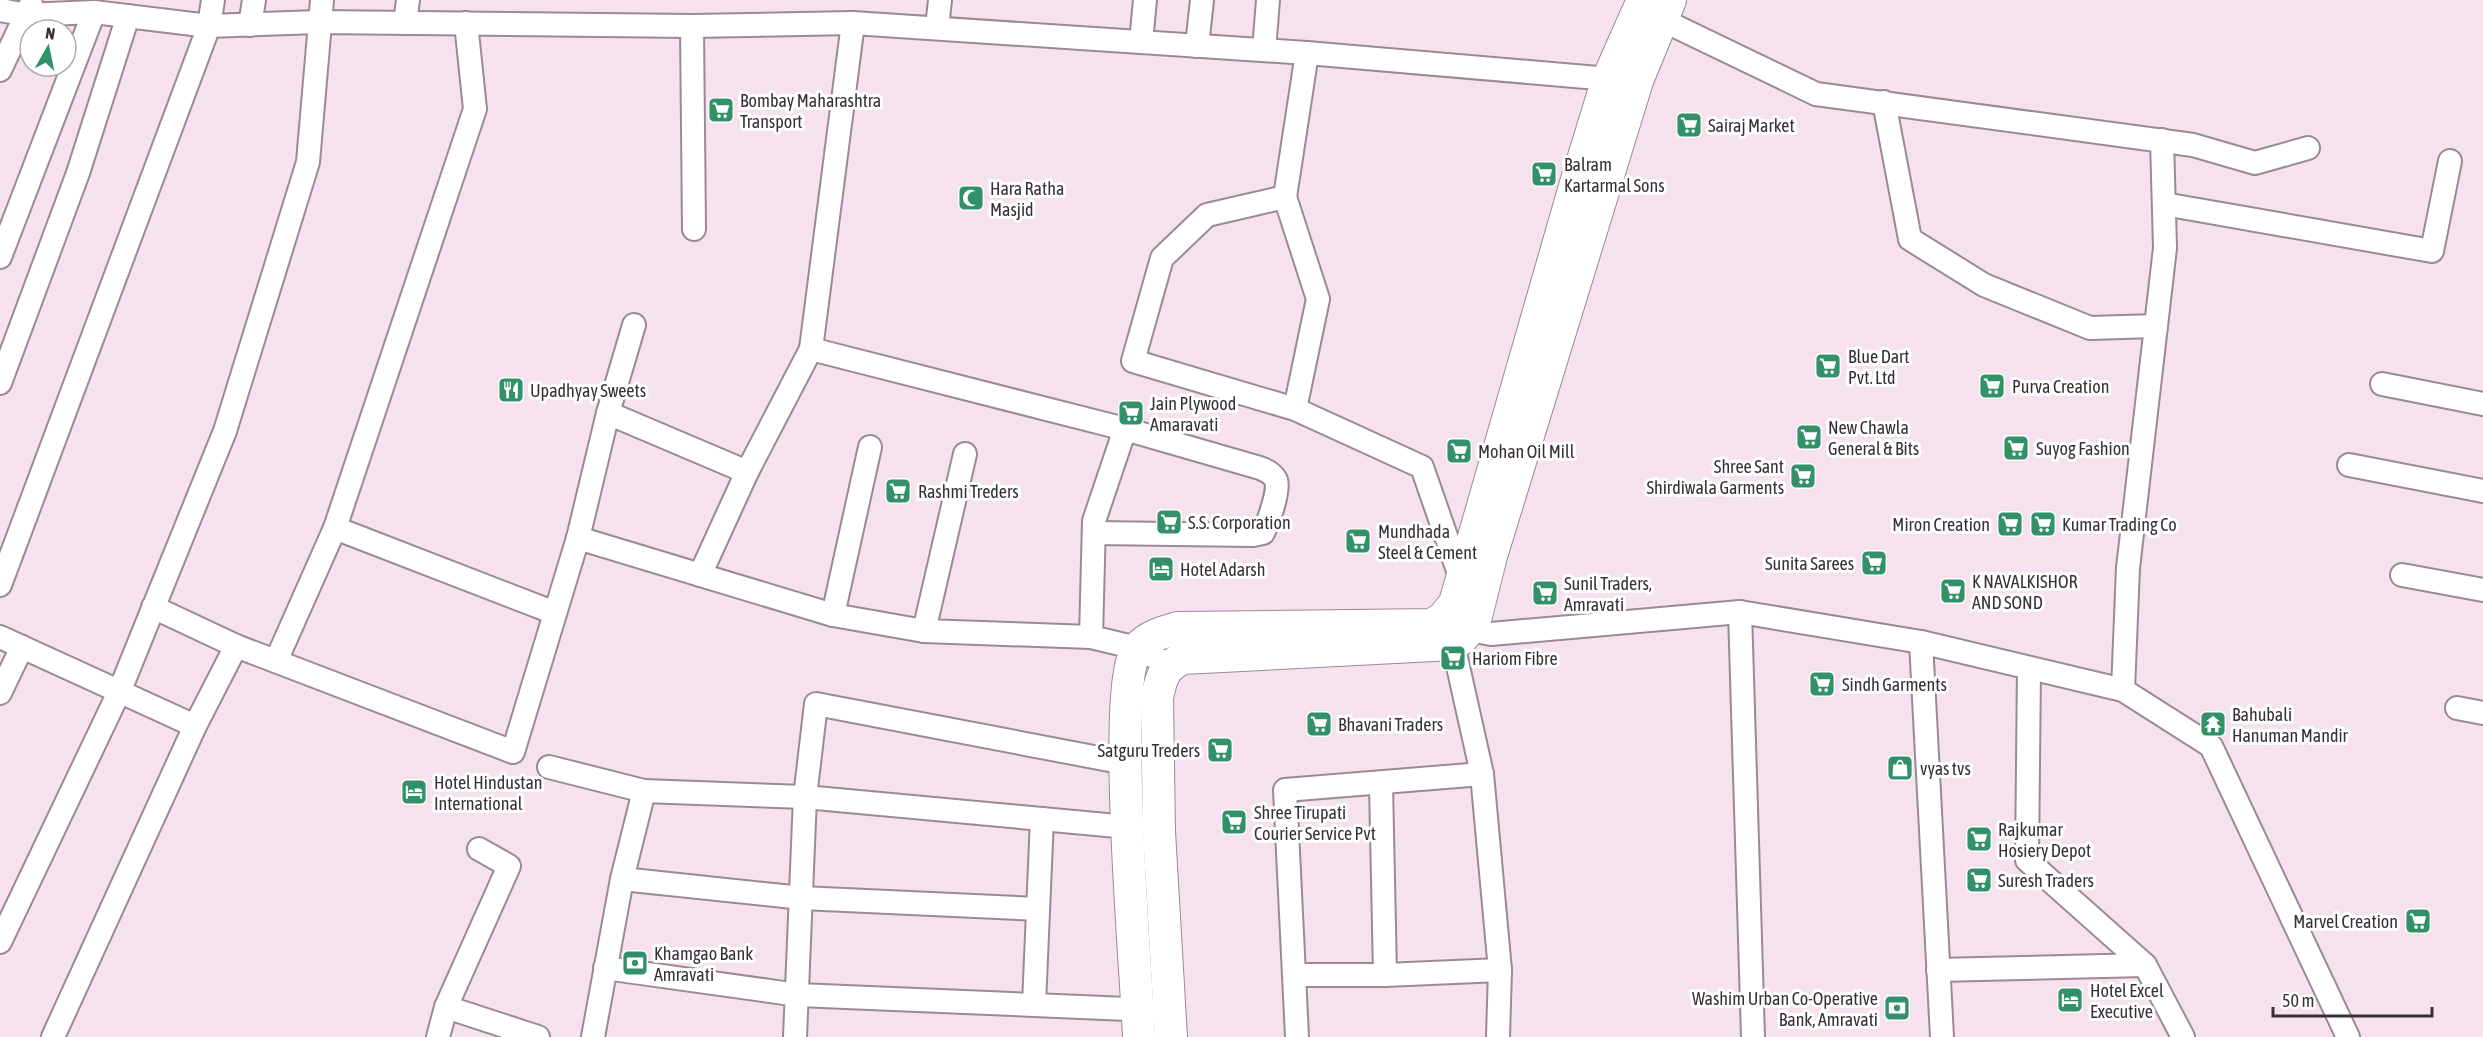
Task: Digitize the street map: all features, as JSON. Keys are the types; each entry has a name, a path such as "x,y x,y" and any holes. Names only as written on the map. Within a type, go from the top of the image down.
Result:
{"street":[{"path":"0,585 209,26 213,0"},
{"path":"250,25 254,0"},
{"path":"0,942 120,690 225,431 308,162 318,22 322,0"},
{"path":"405,23 408,0"},
{"path":"937,28 940,0"},
{"path":"1141,42 1145,0"},
{"path":"1197,46 1202,0"},
{"path":"1264,50 1268,0"},
{"path":"1460,613 1576,183 1623,80 1648,6 1815,94 2162,140 2193,145 2255,163 2308,148"},
{"path":"0,10 30,8 94,12 209,26 318,22 692,26 853,23 1307,53 1623,80"},
{"path":"0,70 30,8"},
{"path":"0,257 94,12"},
{"path":"0,383 78,173 128,16"},
{"path":"276,661 335,528 475,109 466,23"},
{"path":"700,575 747,472 811,349 853,23"},
{"path":"692,26 694,229"},
{"path":"1295,409 1318,299 1285,197 1307,53"},
{"path":"1884,102 1910,239 1984,285 2090,328 2156,326"},
{"path":"2123,690 2128,568 2165,248 2162,140"},
{"path":"2164,204 2432,251 2450,161"},
{"path":"1285,197 1207,215 1162,258 1133,361 1295,409 1422,467 1460,613 1482,774 1500,970 1498,1037"},
{"path":"153,607 236,646 513,752 578,538 608,413 634,325"},
{"path":"811,349 1125,429 1269,472 1275,478 1278,487 1263,533 1253,535 1094,533"},
{"path":"2382,384 2483,404"},
{"path":"608,413 747,472"},
{"path":"1091,637 1094,521 1125,429"},
{"path":"833,615 870,447"},
{"path":"924,631 965,454"},
{"path":"2349,465 2483,491"},
{"path":"335,528 555,613"},
{"path":"578,538 833,615 924,631 1091,637 1137,648 1170,665"},
{"path":"2402,575 2483,590"},
{"path":"1740,612 1753,1037"},
{"path":"605,968 798,995 1034,1004 1139,1023 1170,1024 1159,832 1157,697 1161,680 1170,665 1183,658 1460,613 1491,634 1740,612 1921,642 2123,690 2211,746 2348,1037"},
{"path":"1139,1023 1125,763 1127,687 1137,648 1156,634 1178,628 1432,625 1460,613"},
{"path":"0,637 195,726"},
{"path":"1921,642 1942,1037"},
{"path":"53,1037 195,726 236,646"},
{"path":"0,693 22,647"},
{"path":"2029,668 2027,860 2145,965 2183,1037"},
{"path":"795,1037 805,797 816,704 1125,763"},
{"path":"2457,708 2483,713"},
{"path":"549,767 644,791 805,797 1128,826"},
{"path":"1297,1037 1296,975 1285,790 1482,774"},
{"path":"1381,784 1385,975"},
{"path":"593,1037 622,879 644,791"},
{"path":"1034,1004 1042,819"},
{"path":"438,1037 446,1007 509,866 479,849"},
{"path":"622,879 802,898 1038,909"},
{"path":"1938,970 2145,965"},
{"path":"1296,975 1385,975 1500,970"},
{"path":"446,1007 538,1037"}],"place":[{"name":"Bombay Maharashtra Transport","path":"721,110"},
{"name":"Sairaj Market","path":"1689,125"},
{"name":"Balram Kartarmal Sons","path":"1544,174"},
{"name":"Hara Ratha Masjid","path":"971,198"},
{"name":"Blue Dart Pvt. Ltd","path":"1828,366"},
{"name":"Purva Creation","path":"1992,386"},
{"name":"Upadhyay Sweets","path":"511,390"},
{"name":"Jain Plywood Amaravati","path":"1131,413"},
{"name":"New Chawla General & Bits","path":"1809,437"},
{"name":"Suyog Fashion","path":"2016,448"},
{"name":"Mohan Oil Mill","path":"1459,451"},
{"name":"Shree Sant Shirdiwala Garments","path":"1803,476"},
{"name":"Rashmi Treders","path":"898,491"},
{"name":"S.S. Corporation","path":"1169,522"},
{"name":"Miron Creation","path":"2010,524"},
{"name":"Kumar Trading Co","path":"2043,524"},
{"name":"Mundhada Steel & Cement","path":"1358,541"},
{"name":"Sunita Sarees","path":"1874,563"},
{"name":"Hotel Adarsh","path":"1161,569"},
{"name":"K NAVALKISHOR AND SOND","path":"1953,591"},
{"name":"Sunil Traders, Amravati","path":"1545,593"},
{"name":"Hariom Fibre","path":"1453,658"},
{"name":"Sindh Garments","path":"1822,684"},
{"name":"Bhavani Traders","path":"1319,724"},
{"name":"Bahubali Hanuman Mandir","path":"2213,724"},
{"name":"Satguru Treders","path":"1220,750"},
{"name":"vyas tvs","path":"1900,768"},
{"name":"Hotel Hindustan International","path":"414,792"},
{"name":"Shree Tirupati Courier Service Pvt","path":"1234,822"},
{"name":"Rajkumar Hosiery Depot","path":"1979,839"},
{"name":"Suresh Traders","path":"1979,880"},
{"name":"Marvel Creation","path":"2418,921"},
{"name":"Khamgao Bank Amravati","path":"635,963"},
{"name":"Hotel Excel Executive","path":"2070,1000"},
{"name":"Washim Urban Co-Operative Bank, Amravati","path":"1897,1008"}]}
